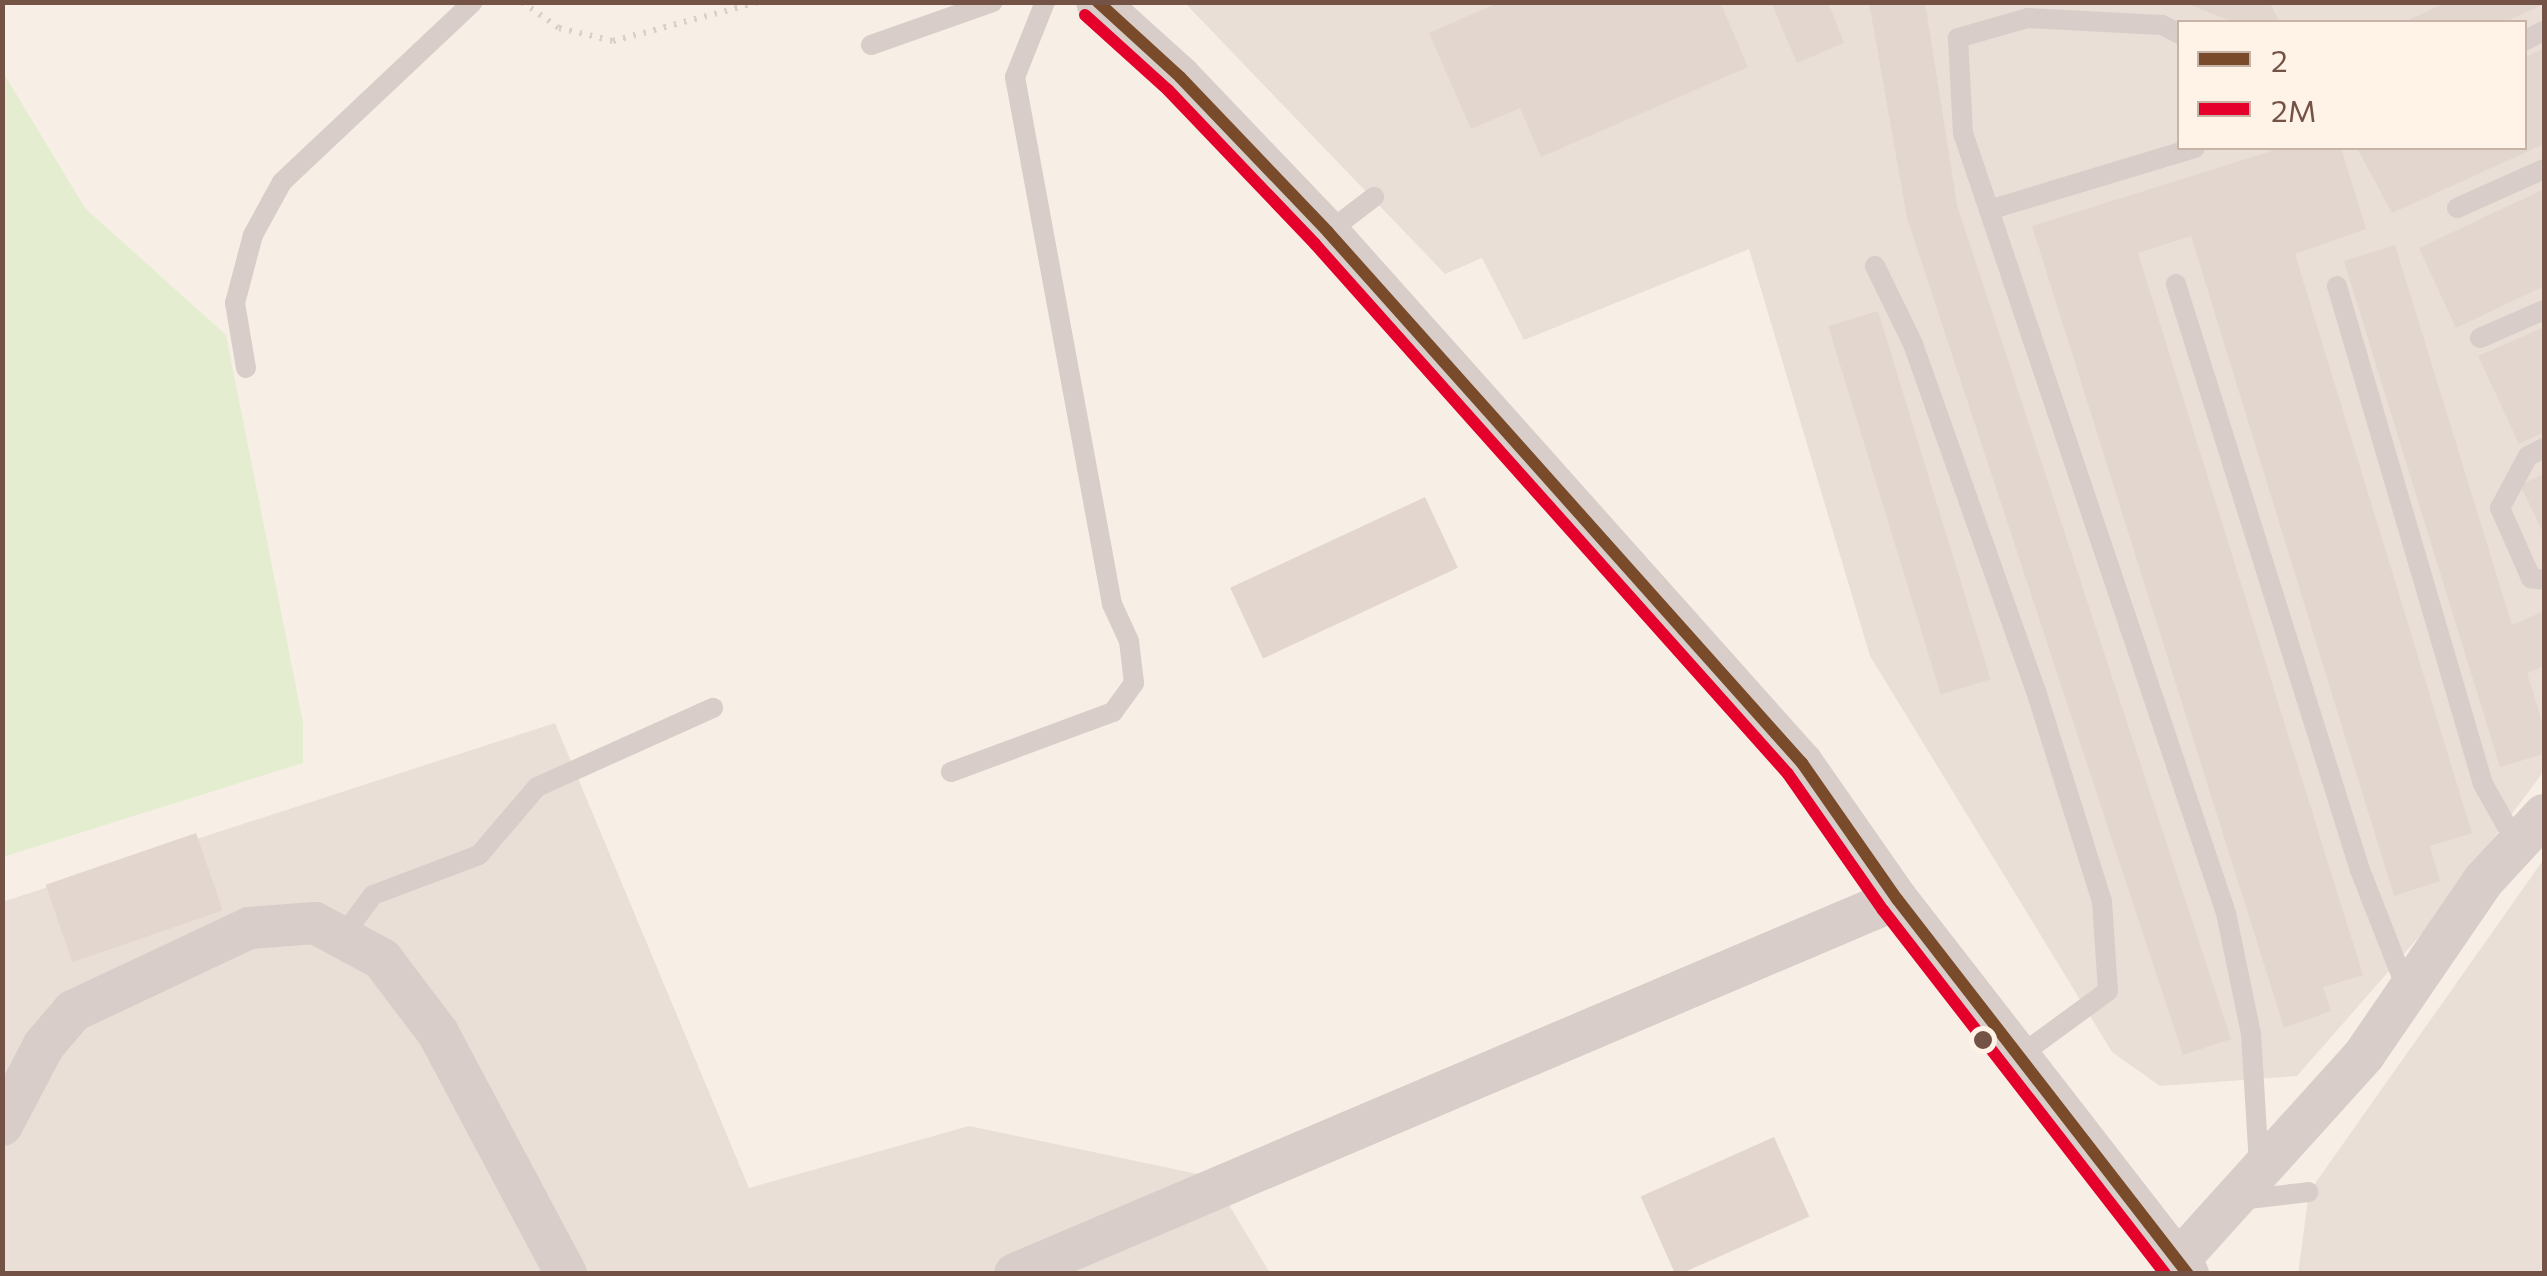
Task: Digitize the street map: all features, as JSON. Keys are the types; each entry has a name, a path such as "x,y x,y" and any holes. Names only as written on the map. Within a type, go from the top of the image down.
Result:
{"street":[{"path":"1097,2 1180,78 1328,232 1802,763 1897,899 2022,1054 2183,1267 2246,1186 2364,1055 2482,881 2531,829"},
{"path":"1015,1274 1897,899"},
{"path":"2,1125 44,1046 73,1011 249,928 315,923 382,959 438,1033 566,1274"}],"lane":[{"path":"246,368 235,303 254,235 282,182 472,2"},
{"path":"871,45 993,2"},
{"path":"951,772 1113,712 1134,683 1129,642 1112,604 1014,76 1045,2"},
{"path":"2177,32 2162,25 2028,18 1958,38 1963,133 2226,913 2251,1034 2246,1186 2308,1192"},
{"path":"1989,210 2188,150"},
{"path":"2457,208 2544,169"},
{"path":"1328,232 1374,197"},
{"path":"1875,266 1913,344 2036,691 2102,901 2108,991 2022,1054"},
{"path":"2176,284 2360,870 2408,992"},
{"path":"2337,286 2483,784 2531,829"},
{"path":"2480,338 2544,310"},
{"path":"2544,448 2528,456 2500,508 2532,578 2544,580"},
{"path":"342,937 373,895 479,855 536,787 713,708"}],"path":[{"path":"522,2 560,28 613,41 758,2"}],"shaded area":[{"path":"1185,3 2544,3 2544,771 2424,931 2297,1076 2160,1086 2112,1052 1870,656 1749,249 1524,340 1482,258 1445,274"},
{"path":"555,723 749,1188 969,1126 1212,1177 1270,1273 3,1273 2,902"},
{"path":"2544,859 2544,1273 2298,1274 2309,1192"}],"green space":[{"path":"3,72 85,208 226,335 303,722 303,763 3,857"}],"building":[{"path":"1500,2 1720,2 1748,67 1541,157 1520,108 1471,129 1429,33"},
{"path":"1771,2 1828,2 1844,43 1797,63"},
{"path":"1869,2 1925,2 1957,205 2231,1039 2183,1055 1907,218"},
{"path":"2183,2 2269,2 2279,20 2228,20"},
{"path":"2447,2 2544,2 2509,20 2408,20"},
{"path":"2544,48 2544,144 2392,213 2358,150 2527,150 2527,56"},
{"path":"2275,150 2342,150 2366,229 2295,254 2472,833 2430,846 2440,881 2394,896 2191,236 2138,253 2363,975 2323,987 2331,1011 2284,1028 2032,226"},
{"path":"2544,189 2544,286 2456,328 2419,248"},
{"path":"2395,245 2512,625 2544,611 2544,666 2527,673 2544,728 2544,754 2500,767 2344,261"},
{"path":"1878,311 1991,679 1941,694 1828,326"},
{"path":"2544,327 2544,432 2519,444 2478,356"},
{"path":"2544,474 2544,534 2520,485"},
{"path":"1425,497 1458,568 1263,659 1230,588"},
{"path":"196,833 223,911 72,962 46,885"},
{"path":"1774,1137 1809,1216 1675,1274 1641,1196"}],"transit line":[{"name":"2","path":"1098,2 1180,77 1328,232 1802,763 1897,899 2188,1274"},
{"name":"2М","path":"1085,15 1168,90 1315,244 1788,774 1883,910 2165,1274"}]}
